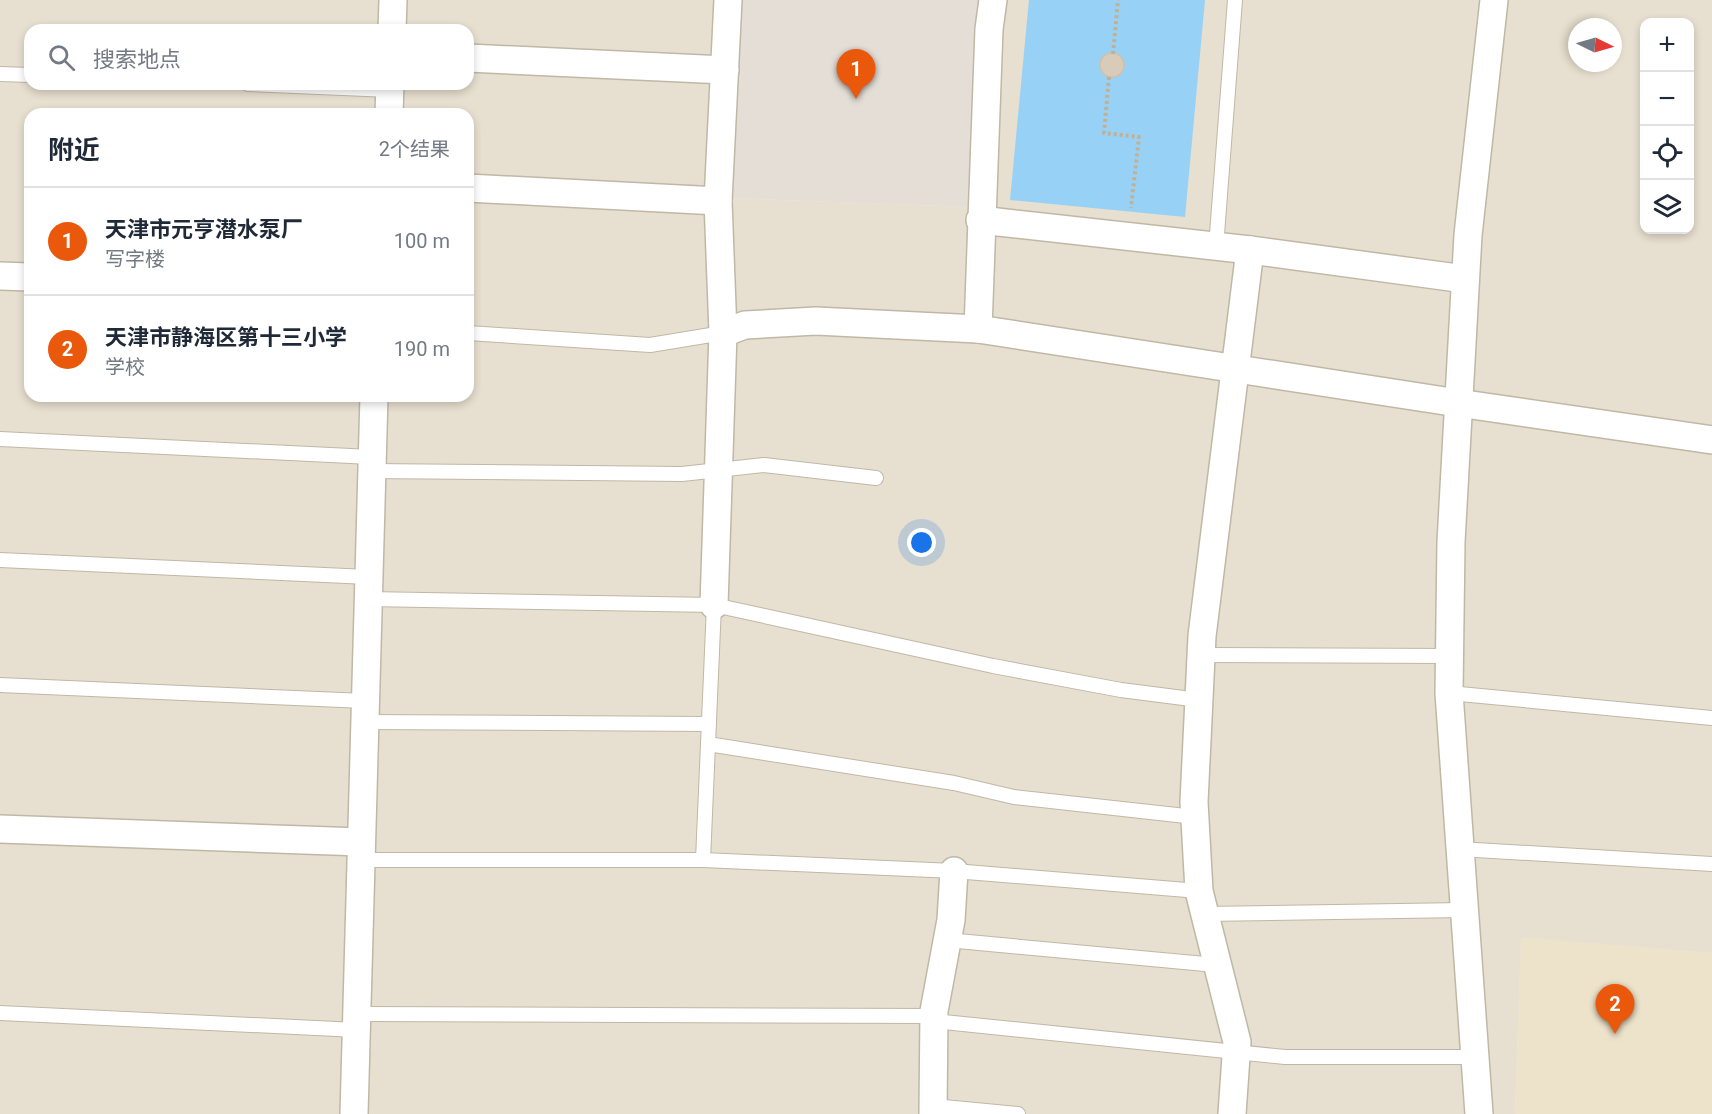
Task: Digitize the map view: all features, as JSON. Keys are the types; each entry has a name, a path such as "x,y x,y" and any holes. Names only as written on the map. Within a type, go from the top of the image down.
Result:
{"street":[{"path":"392,24 393,0"},
{"path":"714,605 723,333 718,201 728,0"},
{"path":"978,329 980,220 989,29 993,0"},
{"path":"1479,1114 1459,849 1449,693 1449,656 1465,279 1494,0"},
{"path":"474,58 725,70"},
{"path":"474,188 718,201"},
{"path":"980,220 1250,250 1465,279"},
{"path":"1232,1114 1236,1042 1201,902 1195,817 1201,656 1250,250"},
{"path":"0,276 24,277"},
{"path":"723,333 745,325 816,321 978,329 1458,404 1712,440"},
{"path":"354,1114 370,464 374,402"},
{"path":"0,829 361,851"},
{"path":"933,1110 934,1018 947,940 954,871"}],"lane":[{"path":"1216,247 1235,0"},
{"path":"0,74 24,75"},
{"path":"318,90 389,96"},
{"path":"474,333 650,345 723,333"},
{"path":"0,439 370,464 682,474 764,465 876,478"},
{"path":"0,560 367,588 714,605 993,666 1121,690 1199,700"},
{"path":"703,860 714,605"},
{"path":"1201,656 1449,656"},
{"path":"0,685 365,712 709,724"},
{"path":"1449,693 1712,718"},
{"path":"708,744 954,783 1014,797 1195,817"},
{"path":"1459,849 1712,864"},
{"path":"361,851 703,860 954,871 1201,902 1464,910"},
{"path":"947,940 1216,965"},
{"path":"0,1013 357,1022 934,1018 1285,1057 1474,1057"},
{"path":"933,1110 1018,1114"}],"path":[{"path":"1113,54 1118,0"},
{"path":"1109,77 1104,134 1139,136 1131,216"}],"shaded area":[{"path":"0,0 742,0 731,198 969,207 982,0 1712,0 1712,953 1521,938 1515,1114 0,1114"},
{"path":"742,0 982,0 969,207 731,198"},
{"path":"1521,937 1712,953 1712,1114 1515,1114"}],"water":[{"path":"1029,0 1205,0 1185,217 1010,200"}],"building":[{"path":"1112,53 1121,56 1124,65 1121,74 1112,77 1103,74 1100,65 1103,56"}],"place":[{"name":"天津市元亨潜水泵厂","path":"856,99"},
{"name":"天津市静海区第十三小学","path":"1615,1034"}]}
